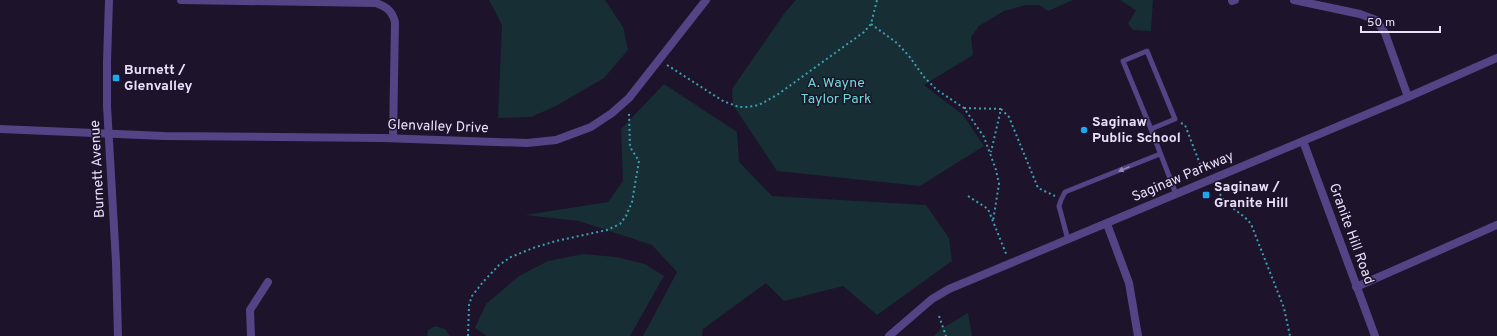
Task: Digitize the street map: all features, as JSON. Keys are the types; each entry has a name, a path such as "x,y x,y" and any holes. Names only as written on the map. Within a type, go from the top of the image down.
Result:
{"street":[{"name":"Burnett Avenue","path":"109,0 107,106 116,262 118,336"},
{"path":"181,0 376,3 386,6 393,14 395,22 393,138"},
{"name":"Glenvalley Drive","path":"0,129 164,136 393,138 526,143 556,140 592,127 612,113 629,98 706,0"},
{"path":"1294,0 1360,14 1376,20 1385,33 1408,97"},
{"name":"Saginaw Parkway","path":"889,336 932,299 949,289 1107,224 1497,58"},
{"name":"Granite Hill Road","path":"1303,141 1375,336"},
{"path":"1107,224 1129,284 1138,336"},
{"path":"1356,287 1497,225"},
{"path":"251,336 250,310 268,282"}],"lane":[{"path":"1151,129 1175,119 1147,52 1123,61 1176,194"},
{"path":"1068,240 1059,206 1065,192 1160,154"}],"path":[{"path":"664,63 723,101 739,107 759,105 783,91 864,32 871,24 877,0"},
{"path":"871,24 897,43 909,56 924,77 937,90 964,108 984,137 991,153 999,184 993,221"},
{"path":"964,108 1001,108 1009,117 1038,188 1061,200"},
{"path":"991,153 1001,108"},
{"path":"468,336 469,305 472,296 482,282 499,265 511,257 533,248 556,241 607,230 620,224 626,216 632,202 639,161 630,147 629,113"},
{"path":"1175,119 1185,125 1200,164"},
{"path":"1220,194 1223,201 1245,217 1251,224 1284,308 1290,336"},
{"path":"968,196 988,209 1010,263"},
{"path":"939,316 946,336"}],"green space":[{"path":"489,0 605,0 623,27 628,50 604,78 556,106 531,117 498,118 502,25"},
{"name":"A. Wayne Taylor Park","path":"796,0 1073,0 1048,11 1039,5 1026,5 1004,11 979,26 971,37 973,55 924,85 963,115 984,146 920,186 777,171 733,105 732,89 786,11"},
{"path":"1120,0 1153,0 1151,31 1133,30 1128,24 1136,10"},
{"path":"664,84 737,132 739,162 772,196 926,205 949,238 952,261 877,315 843,286 784,301 766,283 703,329 702,336 643,336 677,272 652,245 579,221 525,215 608,202 623,181 621,129"},
{"path":"583,254 616,257 645,264 664,276 630,336 487,336 475,328 486,304 519,276 548,261"},
{"path":"968,313 972,336 934,336 941,329"},
{"path":"435,326 445,329 450,336 427,336 428,330"}],"place":[{"name":"Burnett / Glenvalley","path":"116,78"},
{"name":"Saginaw Public School","path":"1084,130"},
{"name":"Saginaw / Granite Hill","path":"1206,195"}]}
